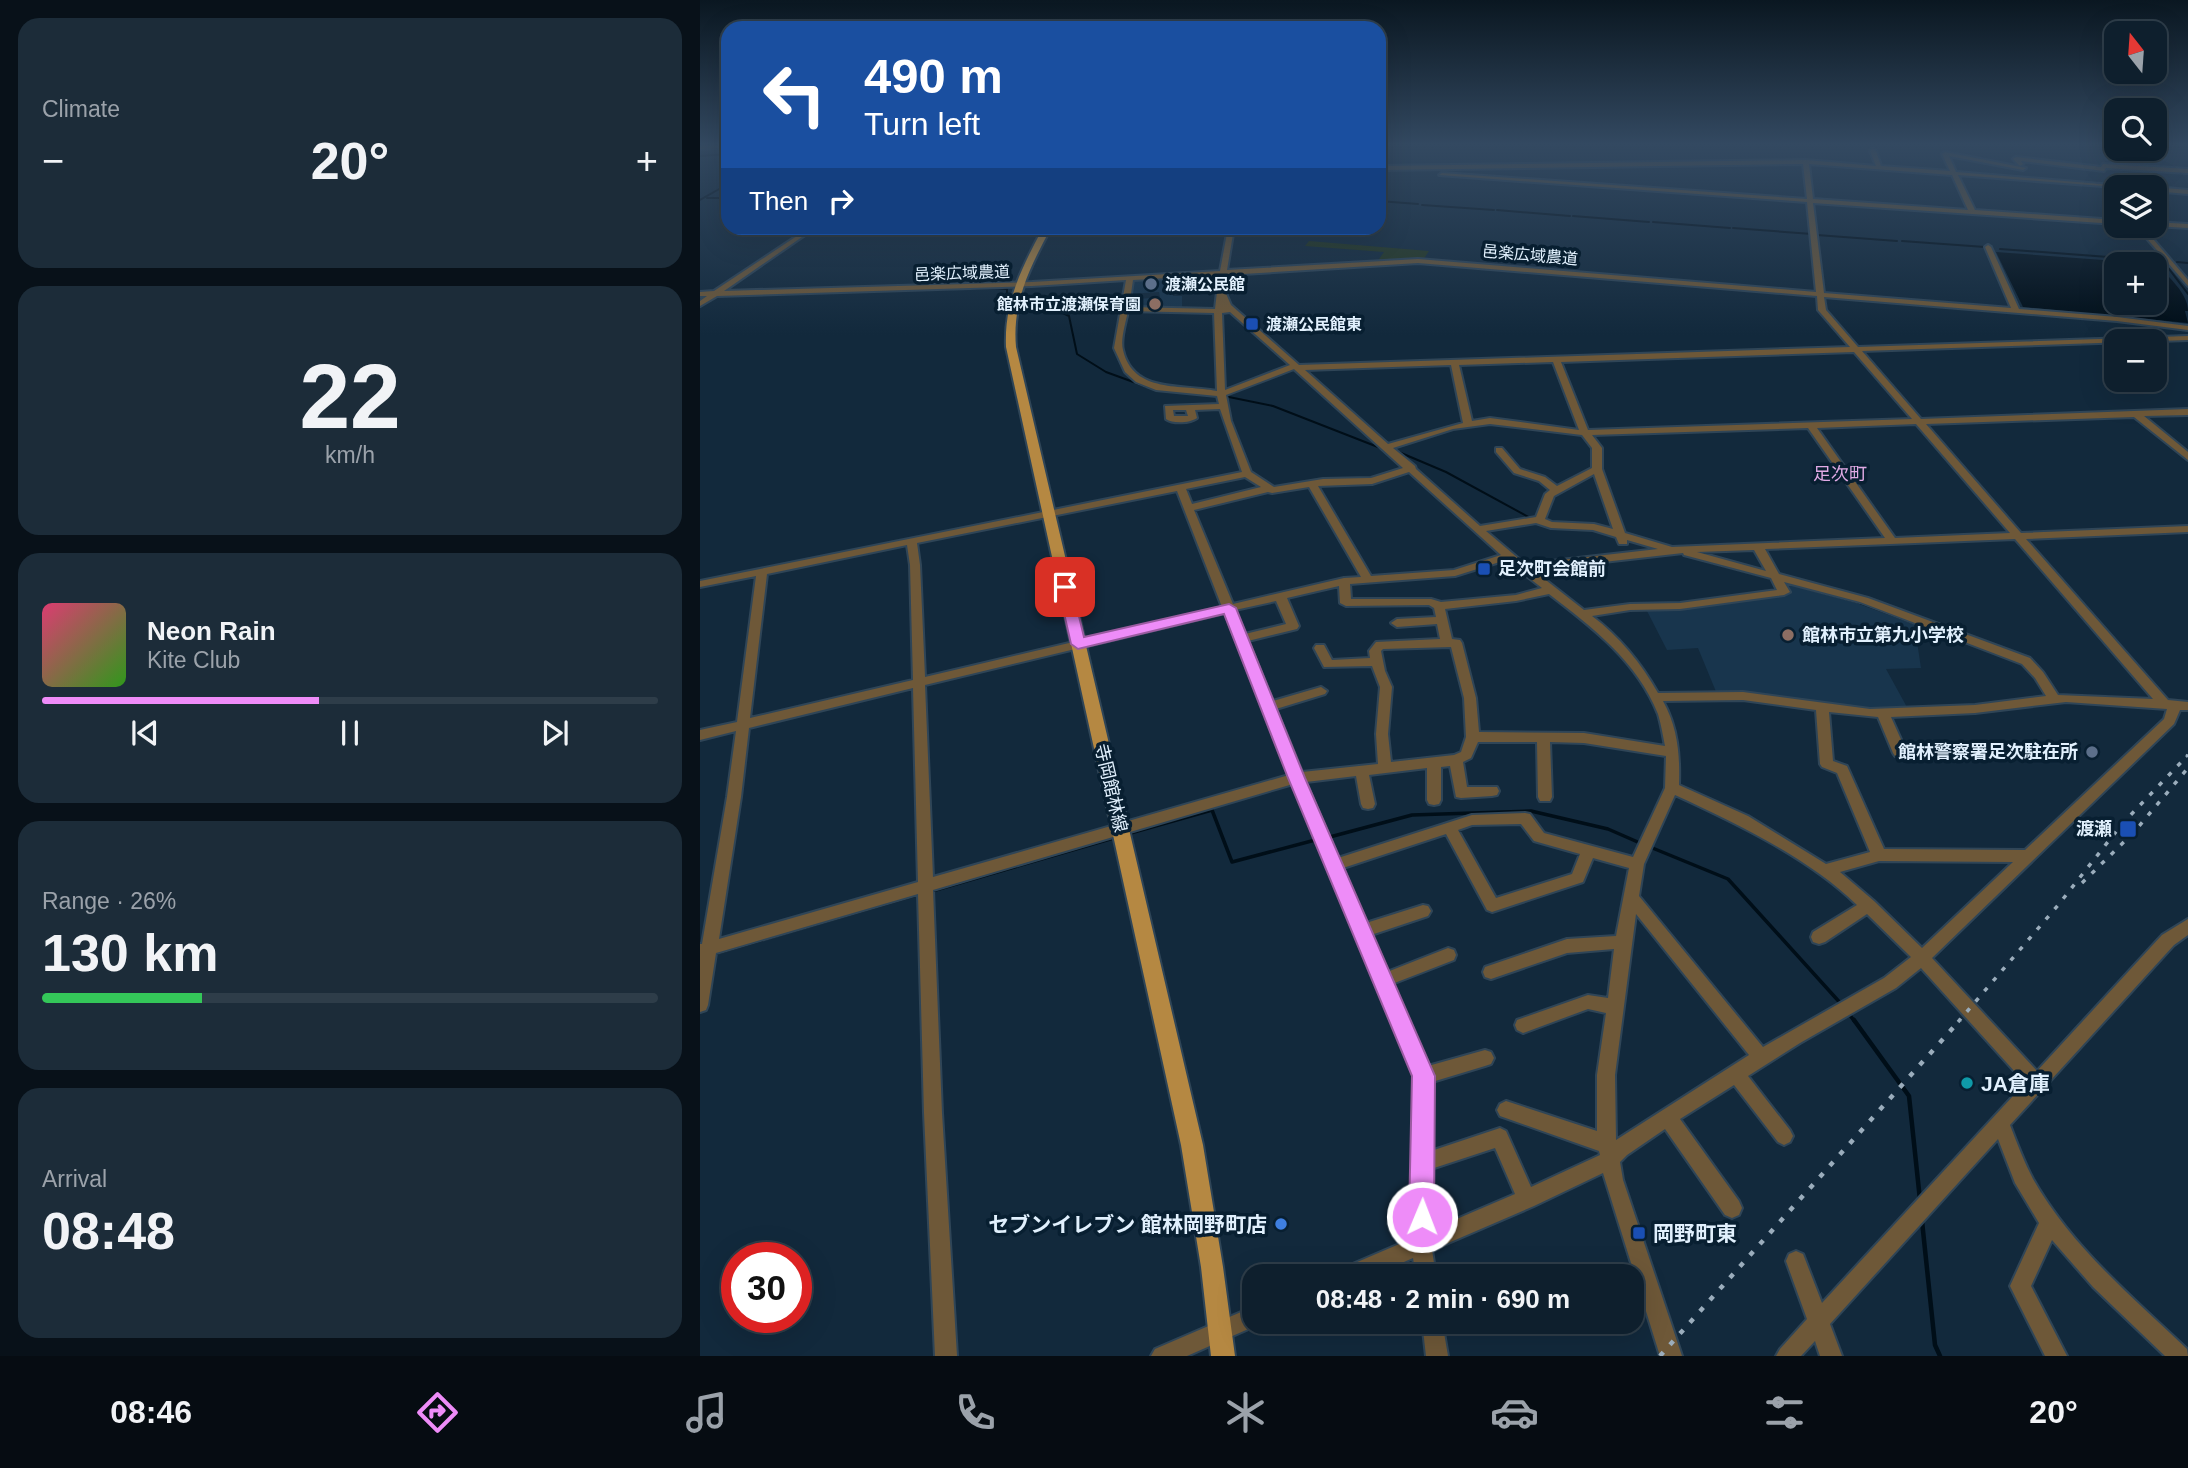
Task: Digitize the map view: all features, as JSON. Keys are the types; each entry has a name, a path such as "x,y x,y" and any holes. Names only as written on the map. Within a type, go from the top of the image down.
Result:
{"main road":[{"name":"寺岡館林線","path":"1043,235 1018,285 1011,306 1009,334 1192,1145 1223,1356"}],"street":[{"path":"1812,208 1822,310 2018,536 2176,706"},
{"path":"1932,208 2104,221"},
{"path":"2167,225 2188,226"},
{"path":"700,304 802,235"},
{"path":"1230,235 1219,310 1221,394 1247,474 1267,489"},
{"path":"2149,238 2188,284"},
{"path":"1987,247 2016,311"},
{"name":"邑楽広域農道","path":"700,294 1018,285 1418,261 2188,328"},
{"path":"1130,278 1118,348 1133,375 1154,387 1221,394 1296,367 2188,338"},
{"path":"1221,295 1232,311 1508,556 1604,631 1628,656 1657,697 1670,731 1673,752 1672,788 1637,864 1623,942 1606,1075 1608,1152 1671,1356"},
{"path":"1126,309 1232,311"},
{"path":"1556,359 1586,433 1597,448 1597,469 1628,555"},
{"path":"1454,362 1468,423"},
{"path":"1190,407 1223,406"},
{"path":"1387,447 1468,423 1502,421 1555,431 1586,433 2188,412"},
{"path":"2135,413 2188,457"},
{"path":"1811,426 1892,541"},
{"path":"1499,450 1517,471 1542,479 1556,490"},
{"path":"1188,508 1267,489 1312,483 1372,481 1412,468"},
{"path":"1538,520 1546,510 1550,494 1597,469"},
{"path":"700,584 1247,474"},
{"path":"1312,483 1367,578"},
{"path":"1180,487 1297,778 1423,1076 1421,1244 1424,1264"},
{"path":"1479,529 1538,520 1551,525 1594,527 1864,600 2026,661 2054,698"},
{"path":"1522,568 1675,550 2188,529"},
{"path":"912,542 920,682 933,1113 946,1356"},
{"path":"1582,614 1604,610 1680,606 1784,592 1758,547"},
{"path":"700,735 1344,581 1455,573 1508,556"},
{"path":"700,1005 704,949 734,797 762,572"},
{"path":"1344,581 1346,603 1431,602 1439,606 1516,598 1550,590"},
{"path":"1242,639 1293,625 1280,596"},
{"path":"1439,606 1447,643"},
{"path":"1397,622 1442,620"},
{"path":"704,949 1297,778 1456,760 1466,755 1473,737 1470,698 1455,643 1380,645 1375,651 1386,687 1382,734 1385,767"},
{"path":"1320,648 1328,664 1377,662"},
{"path":"1269,707 1321,691"},
{"path":"1657,697 1743,696 1822,708 1883,713 1975,709 2054,698 2176,706"},
{"path":"1375,1264 1527,1199 1608,1152 1620,1148 1762,1058 1890,983 1922,958 2169,720 2176,706"},
{"path":"1822,708 1828,764 1842,770 1879,855"},
{"path":"1883,713 1900,753"},
{"path":"1473,737 1584,738 1673,752"},
{"path":"1544,737 1545,797"},
{"path":"1456,760 1461,793 1492,792"},
{"path":"1434,762 1434,800"},
{"path":"1361,770 1368,804"},
{"path":"1672,788 1743,820 1841,880 1922,958 2037,1084"},
{"path":"1335,865 1472,820 1525,818 1539,837 1637,864"},
{"path":"1449,827 1492,906 1578,878 1588,851"},
{"path":"1825,870 1879,855 2026,856"},
{"path":"1631,897 1762,1058"},
{"path":"1819,937 1869,905"},
{"path":"1363,931 1423,911"},
{"path":"1787,1356 2168,940 2188,926"},
{"path":"1491,972 1567,946 1623,942"},
{"path":"1384,980 1448,956"},
{"path":"1522,1025 1588,1002 1615,1007"},
{"path":"1423,1076 1485,1058"},
{"path":"1736,1074 1784,1136"},
{"path":"1506,1110 1608,1152"},
{"path":"1667,1117 1732,1208"},
{"path":"2001,1124 2021,1173 2050,1221 2090,1271 2180,1356"},
{"path":"1422,1163 1500,1138 1527,1199"},
{"path":"2050,1221 2020,1286 2056,1356"},
{"path":"1796,1261 1831,1356"},
{"path":"1163,1356 1242,1322"},
{"path":"1434,1334 1437,1356"}],"shaded area":[{"path":"1996,252 2104,260 2104,315 2023,307"},
{"path":"2167,275 2185,298 2188,323 2106,315 2167,315"},
{"path":"1174,277 1173,296 1182,296 1182,310 1128,308 1128,300 1160,297 1159,292 1129,294 1131,280"},
{"name":"館林市立第九小学校","path":"1779,580 1860,602 1914,622 1921,668 1886,669 1908,709 1870,709 1717,694 1698,648 1667,650 1647,611 1683,609 1785,594"}],"green space":[{"path":"1309,241 1429,251 1423,260 1377,262 1384,252 1305,246"}],"waterway":[{"path":"1469,208 1494,210"},
{"path":"1497,210 1570,216"},
{"path":"1573,216 1649,222"},
{"path":"1653,222 1730,228"},
{"path":"1733,228 1812,234"},
{"path":"1817,235 1897,241"},
{"path":"1902,241 1985,247"},
{"path":"2000,249 2163,261 2188,294"},
{"path":"2177,262 2188,263"},
{"path":"1116,281 1126,280"},
{"path":"829,292 995,288 1007,289 1007,294"},
{"path":"1022,298 1038,301 1069,316 1077,354 1106,372 1147,387"},
{"path":"1918,305 1936,306"},
{"path":"2107,320 2121,321"},
{"path":"1224,396 1273,406 1383,449"},
{"path":"1394,450 1446,472 1534,520"},
{"path":"1709,562 1774,579"},
{"path":"1784,582 1858,602 1976,646"},
{"path":"2033,675 2044,694 2047,694"},
{"path":"2058,695 2110,697"},
{"path":"1127,834 1212,810 1232,862 1319,839"},
{"path":"1326,838 1412,815 1531,811 1608,829 1640,843"},
{"path":"932,891 1117,837"},
{"path":"1650,847 1728,879 1843,1006"},
{"path":"713,954 919,894"},
{"path":"1849,1014 1855,1022"},
{"path":"1854,1020 1909,1096 1920,1200"},
{"path":"1922,1221 1935,1345 1940,1356"}],"railway":[{"path":"1958,1022 2059,904 2122,824 2188,755 2186,757"},
{"path":"2082,883 2134,832 2188,768"},
{"path":"1660,1356 1960,1020"}],"place":[{"name":"渡瀬公民館","path":"1151,284"},
{"name":"館林市立渡瀬保育園","path":"1155,304"},
{"name":"渡瀬公民館東","path":"1252,324"},
{"name":"足次町会館前","path":"1484,569"},
{"name":"館林市立第九小学校","path":"1788,635"},
{"name":"館林警察署足次駐在所","path":"2092,752"},
{"name":"渡瀬","path":"2128,829"},
{"name":"JA倉庫","path":"1967,1083"},
{"name":"セブンイレブン 館林岡野町店","path":"1281,1224"},
{"name":"岡野町東","path":"1639,1233"}],"district":[{"name":"足次町","path":"1840,474"}],"route":[{"path":"1065,587 1078,644 1229,608 1297,778 1423,1076 1422,1217"}]}
